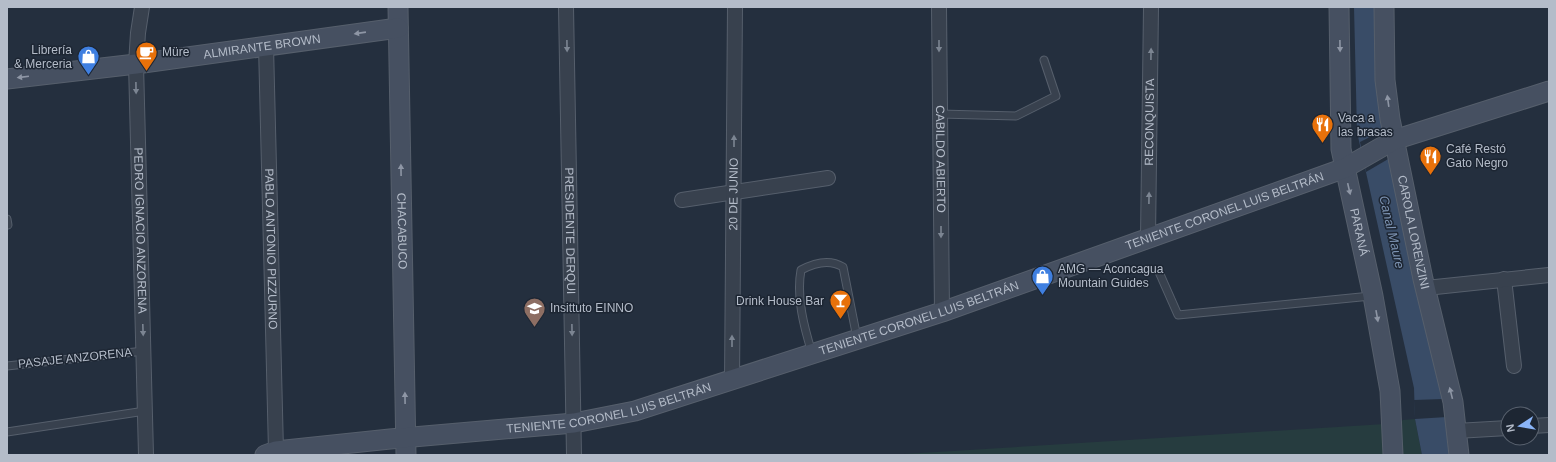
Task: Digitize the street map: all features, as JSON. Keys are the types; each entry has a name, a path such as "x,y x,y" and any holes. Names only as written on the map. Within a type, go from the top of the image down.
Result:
{"street":[{"name":"PEDRO IGNACIO ANZORENA","path":"142,7 136,64 146,455"},
{"name":"CHACABUCO","path":"398,7 406,446"},
{"name":"PRESIDENTE DERQUI","path":"566,7 574,455"},
{"name":"20 DE JUNIO","path":"732,380 735,7"},
{"name":"CABILDO ABIERTO","path":"939,7 942,312"},
{"name":"RECONQUISTA","path":"1148,237 1151,7"},
{"name":"PARANÁ","path":"1339,7 1341,149 1344,168 1374,296 1390,391 1393,455"},
{"name":"CAROLA LORENZINI","path":"1384,7 1385,80 1391,142 1454,402 1459,455"},
{"name":"ALMIRANTE BROWN","path":"7,79 136,64 398,28"},
{"name":"PABLO ANTONIO PIZZURNO","path":"266,46 271,453"},
{"name":"TENIENTE CORONEL LUIS BELTRÁN","path":"271,453 406,446 574,423 634,411 857,338 942,312 1344,168 1391,142 1549,90"},
{"path":"682,200 828,178"},
{"path":"1426,288 1549,275"},
{"path":"1504,279 1514,366"},
{"path":"1456,431 1500,428"}],"lane":[{"path":"940,114 1016,116 1056,96 1044,60"},
{"path":"812,353 802,319 799,281 801,270 810,265 835,262 843,267 857,338"},
{"path":"1159,272 1178,315 1374,296"},
{"name":"PASAJE ANZORENA","path":"7,366 144,351"},
{"path":"7,432 145,411"}],"green space":[{"path":"1415,419 1422,455 1401,455 1400,422 1403,420"},
{"path":"1385,424 1386,455 888,455"}],"water":[{"name":"Canal Maure","path":"1354,7 1377,7 1442,388 1449,455 1422,455 1415,419 1414,388 1357,132"}],"pier":[{"path":"1384,130 1390,158 1366,172 1360,142"},
{"path":"1443,399 1447,417 1415,419 1414,400"}],"place":[{"name":"Müre","path":"147,72"},
{"name":"Librería & Merceria","path":"88,76"},
{"name":"Vaca a las brasas","path":"1323,144"},
{"name":"Café Restó Gato Negro","path":"1431,176"},
{"name":"AMG — Aconcagua Mountain Guides","path":"1042,296"},
{"name":"Drink House Bar","path":"840,320"},
{"name":"Insittuto EINNO","path":"534,328"}]}
